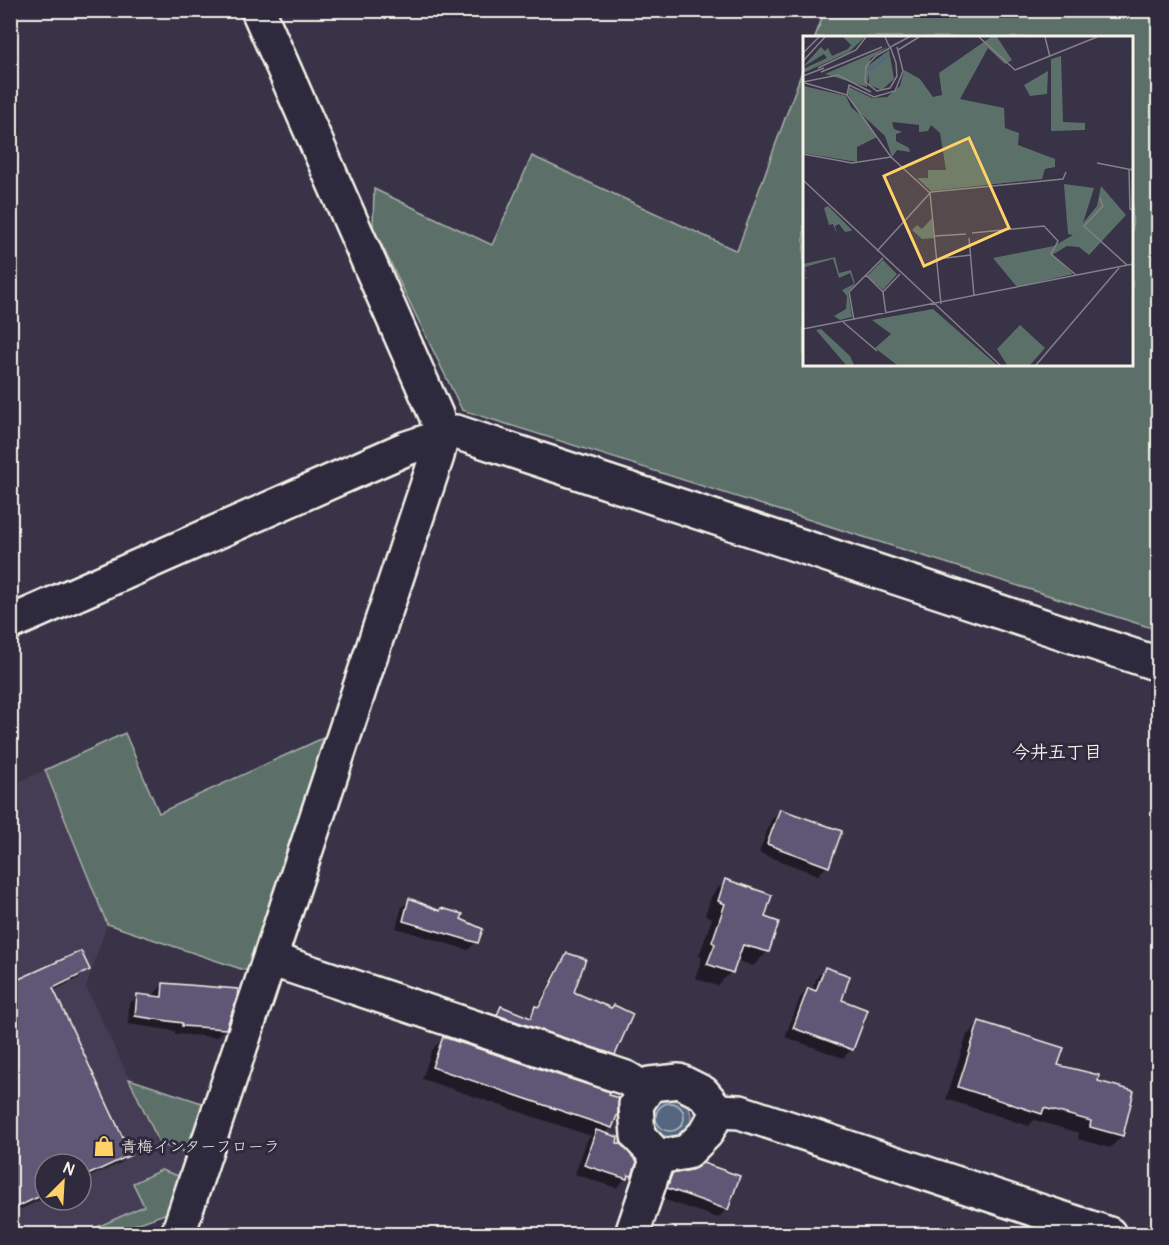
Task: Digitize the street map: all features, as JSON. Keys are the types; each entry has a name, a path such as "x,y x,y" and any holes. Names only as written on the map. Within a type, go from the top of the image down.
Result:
{"street":[{"path":"185,1233 270,959 434,467 442,435 436,415 258,10"},
{"path":"10,623 396,453 456,432 1158,664"},
{"path":"270,959 626,1078 646,1090"},
{"path":"658,1157 638,1136 636,1105 650,1084 679,1081 703,1093 718,1111 740,1112 1109,1234"},
{"path":"658,1157 687,1152 706,1133 718,1111"},
{"path":"632,1234 658,1157"}],"shaded area":[{"path":"45,770 107,924 86,987 129,1079 208,1105 173,1211 109,1234 11,1234 10,786"}],"green space":[{"path":"825,10 1158,11 1158,630 462,410 373,227 374,189 492,245 532,156 737,251 803,69 803,366 1133,366 1133,36 815,36"},
{"path":"125,733 159,813 334,733 253,973 107,924 45,770"},
{"path":"129,1079 208,1105 192,1155 160,1144"},
{"path":"161,1170 182,1177 173,1211 109,1234 82,1234 144,1206 133,1183"}],"water":[{"path":"671,1097 679,1098 685,1103 690,1109 690,1125 685,1131 679,1136 671,1137 663,1136 657,1131 652,1125 651,1117 652,1109 657,1103 663,1098"}],"building":[{"path":"780,809 842,831 829,867 767,844"},
{"path":"725,879 772,895 765,917 779,922 769,952 743,945 733,973 707,964 715,944 712,942 725,904 718,901"},
{"path":"409,898 440,911 441,908 463,914 461,919 483,929 478,943 403,921"},
{"path":"81,951 90,970 53,988 131,1155 93,1172 93,1152 33,1152 33,1199 10,1210 10,983"},
{"path":"567,953 586,959 574,992 611,1008 614,1005 633,1014 615,1055 497,1015 501,1006 531,1018 535,1006 539,1007"},
{"path":"825,967 850,976 842,1000 868,1010 853,1050 793,1028 808,988 816,991"},
{"path":"163,983 238,989 226,1029 182,1026 182,1023 135,1016 137,994 162,997"},
{"path":"979,1021 1064,1048 1058,1065 1099,1075 1098,1081 1134,1091 1123,1136 1090,1127 1091,1121 1044,1108 1042,1114 958,1087"},
{"path":"443,1037 610,1092 609,1095 619,1098 618,1113 612,1128 432,1067"},
{"path":"596,1130 618,1137 617,1143 622,1144 637,1162 632,1176 628,1175 627,1179 584,1165"},
{"path":"703,1163 740,1176 728,1210 667,1188 672,1174 691,1170"}],"place":[{"name":"青梅インターフローラ","path":"104,1146"}],"district":[{"name":"今井五丁目","path":"1057,752"}]}
